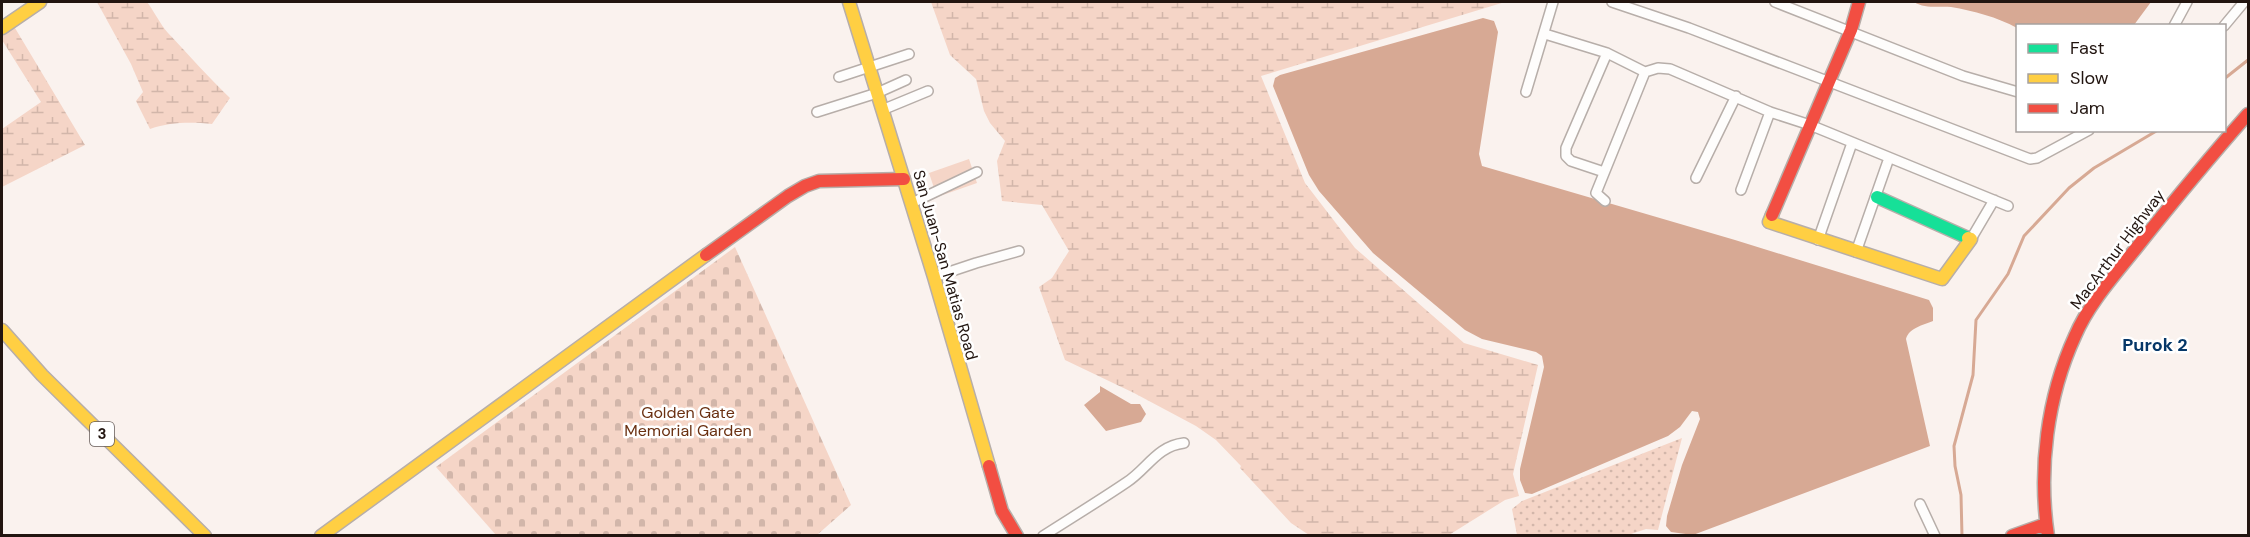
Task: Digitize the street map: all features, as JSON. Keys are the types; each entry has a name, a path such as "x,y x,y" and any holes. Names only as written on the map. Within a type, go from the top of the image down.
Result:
{"main road":[{"path":"2,28 40,2"},
{"name":"San Juan-San Matias Road","path":"849,2 912,203 1002,511 1017,536"},
{"path":"1859,2 1851,30 1830,82 1769,222 1942,279 1971,239 1877,197"},
{"name":"MacArthur Highway","path":"2047,530 2046,459 2056,387 2075,334 2110,281 2227,133 2248,114"},
{"path":"321,536 788,196 819,181 904,179"},
{"name":"3","path":"2,330 30,363 204,536"},
{"path":"2012,536 2047,530"}],"street":[{"path":"1526,92 1553,2"},
{"path":"1612,2 1689,28 2030,159 2037,158 2085,132"},
{"path":"1775,2 1963,76 2016,91"},
{"path":"2176,24 2187,2"},
{"path":"2226,24 2244,2"},
{"path":"1545,34 1606,53 1645,72 1658,68 1670,69 1770,112 1810,125 2008,206"},
{"path":"1604,172 1571,161 1566,156 1566,148 1606,53"},
{"path":"839,77 909,54"},
{"path":"1605,201 1596,193 1645,72"},
{"path":"817,112 877,93 906,80"},
{"path":"882,110 928,91"},
{"path":"1696,178 1736,96"},
{"path":"1741,190 1770,112"},
{"path":"1818,240 1852,143"},
{"path":"1856,252 1889,158"},
{"path":"912,203 977,172"},
{"path":"1971,239 1994,200"},
{"path":"934,277 1019,251"},
{"path":"1043,536 1130,480 1164,449 1184,443"},
{"path":"1920,504 1935,536"}],"green space":[{"path":"97,2 147,2 168,33 230,98 212,124 181,123 150,129 136,101 143,92 131,64"},
{"path":"931,2 1505,2 1261,76 1305,183 1355,248 1464,343 1538,365 1513,474 1519,496 1505,500 1449,535 1309,535 1291,523 1216,440 1196,426 1134,393 1065,360 1039,287 1052,278 1069,251 1042,205 1002,201 997,161 1005,141 990,123 984,111 976,79 950,55"},
{"path":"12,23 85,145 2,187 2,129 41,102 2,40 2,30"},
{"path":"969,159 977,183 937,197 929,173"},
{"name":"Golden Gate Memorial Garden","path":"735,247 851,505 817,535 496,535 436,467"},
{"path":"1682,438 1658,530 1646,529 1625,536 1517,535 1512,509 1522,501"}],"shaded area":[{"path":"1914,2 2151,2 2135,24 2016,24 2016,28 1977,13 1951,7"},
{"path":"1483,18 1494,21 1498,32 1479,154 1482,166 1929,300 1933,308 1933,321 1913,330 1906,339 1930,446 1693,535 1671,532 1666,526 1667,516 1682,465 1700,419 1698,412 1692,411 1680,427 1668,436 1532,494 1525,493 1520,480 1520,469 1544,367 1542,356 1536,352 1482,339 1465,330 1373,253 1319,191 1309,175 1273,86 1275,78 1280,75"},
{"path":"1100,386 1131,404 1140,404 1146,414 1141,422 1106,431 1084,405 1100,392"}],"waterway":[{"path":"2226,77 2248,60"},
{"path":"1962,536 1961,495 1955,466 1954,446 1973,375 1976,320 2008,274 2024,236 2069,188 2094,168 2155,132"}],"traffic: fast":[{"path":"1877,197 1968,238"}],"traffic: slow":[{"path":"2,28 40,2"},
{"path":"849,2 934,277 989,466"},
{"path":"1772,215 1769,222 1942,279 1971,239 1968,238"},
{"path":"321,536 706,255"},
{"path":"2,330 42,375 205,536"}],"traffic: jam":[{"path":"1772,215 1851,30 1859,2"},
{"path":"2048,536 2044,485 2047,434 2065,359 2075,336 2088,312 2111,279 2248,114"},
{"path":"706,255 805,186 819,181 904,179"},
{"path":"989,466 1002,511 1017,536"},
{"path":"2012,536 2046,524"}],"district":[{"name":"Purok 2","path":"2155,345"}]}
